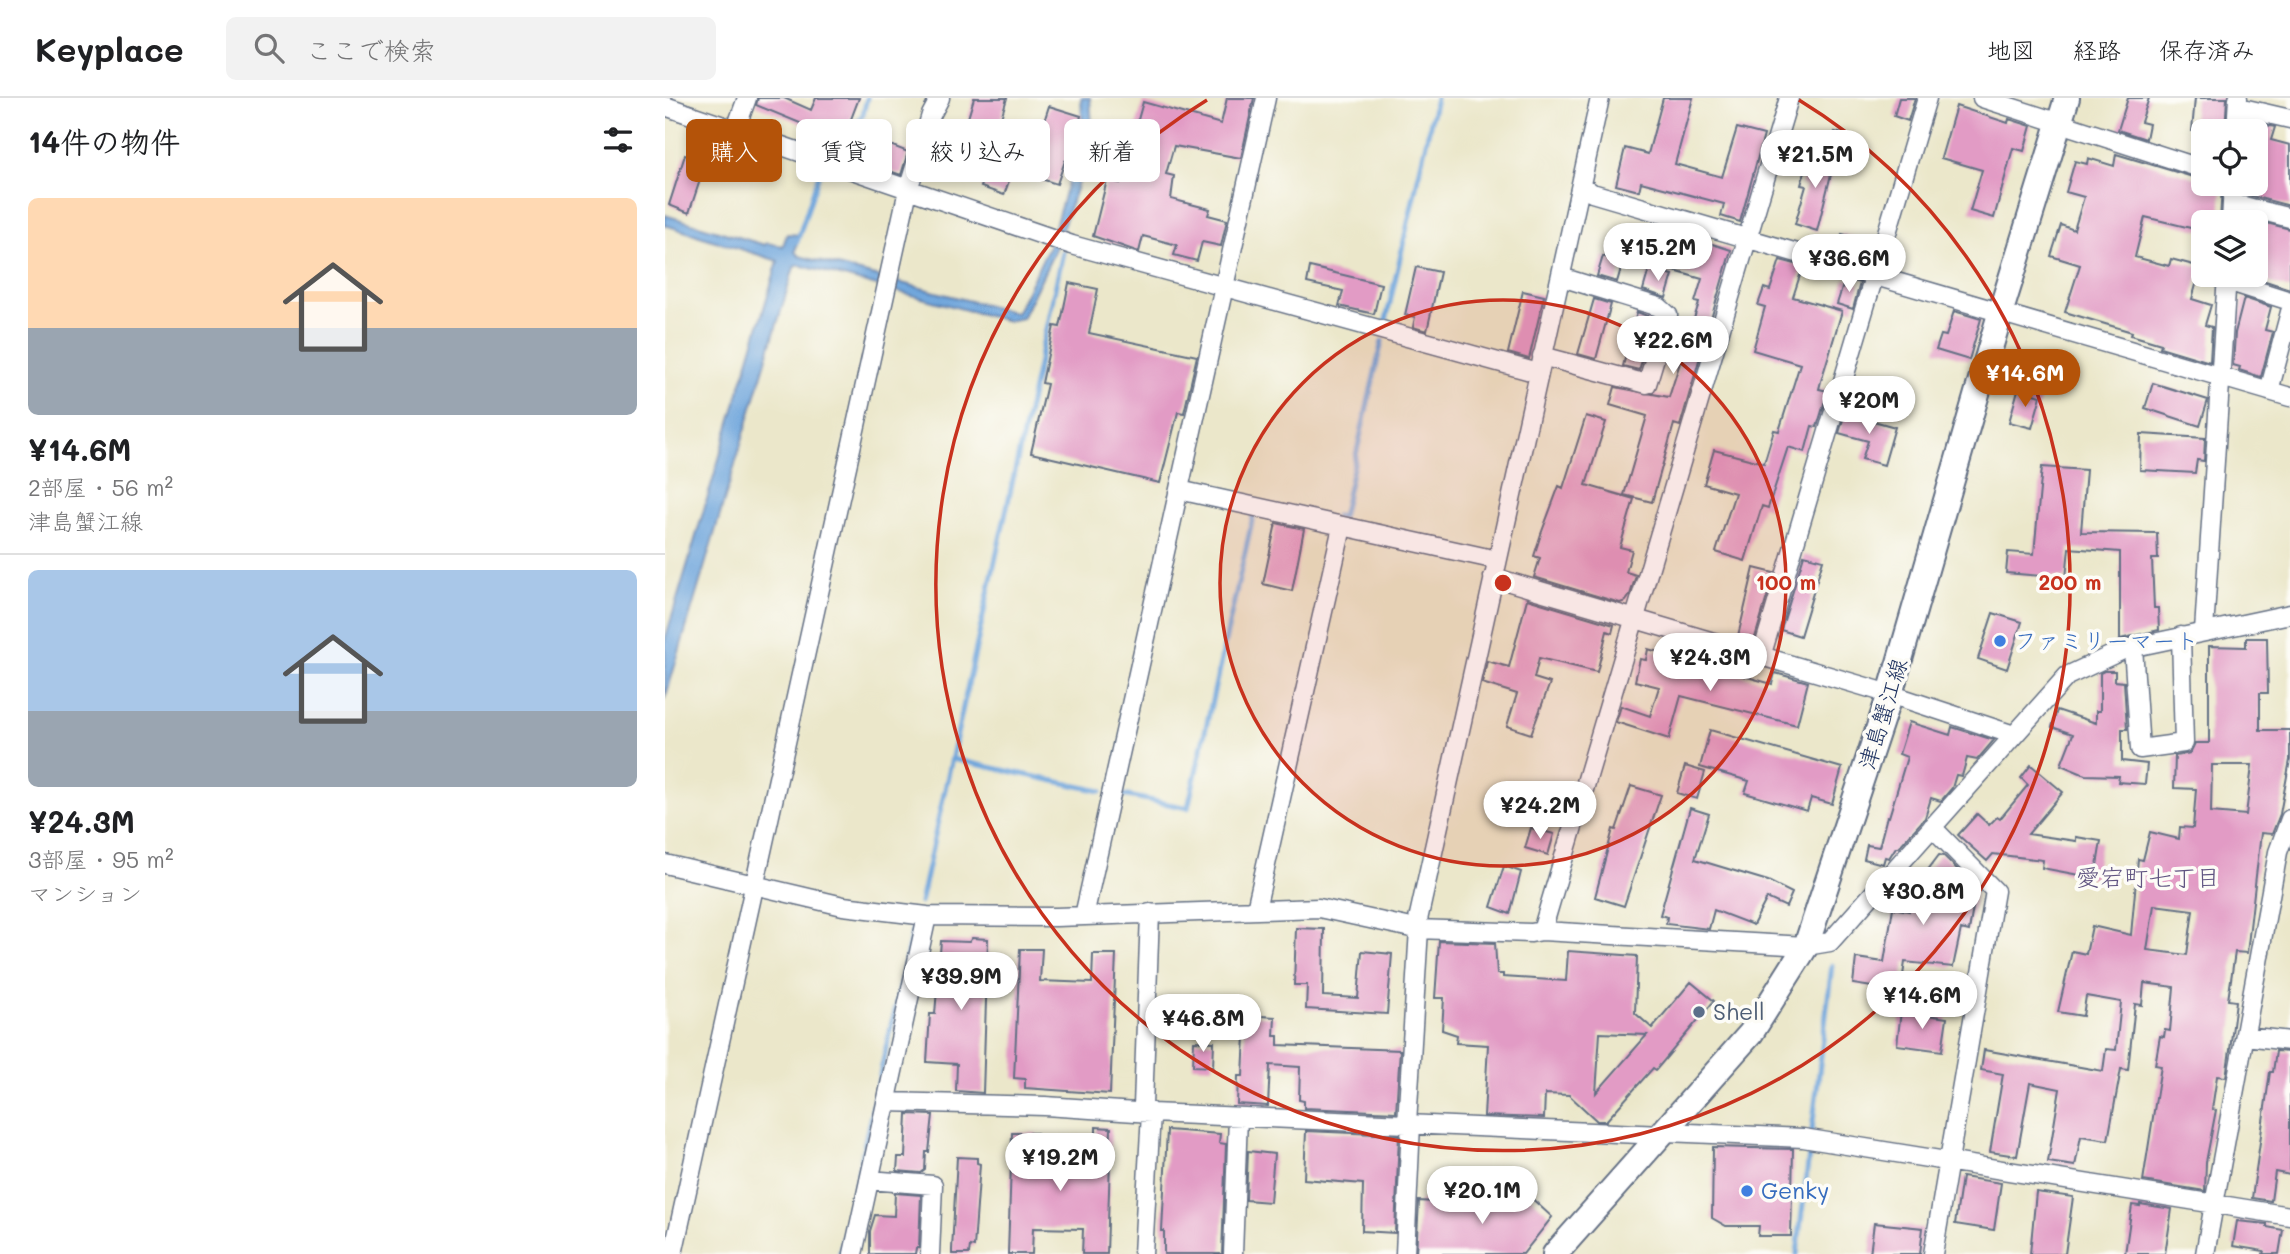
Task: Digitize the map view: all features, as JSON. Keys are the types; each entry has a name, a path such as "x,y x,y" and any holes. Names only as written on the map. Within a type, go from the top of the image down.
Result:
{"main road":[{"name":"津島蟹江線","path":"1555,1254 1751,1033 1806,946 1890,694 2000,314 2067,98"}],"street":[{"path":"739,119 747,98"},
{"path":"673,1254 908,190 931,116 940,98"},
{"path":"1084,916 1266,98"},
{"path":"1405,1254 1418,929 1600,98"},
{"path":"1542,931 1789,98"},
{"path":"1761,657 1927,98"},
{"path":"1982,98 2191,165"},
{"path":"2238,103 2290,120"},
{"path":"665,106 701,119"},
{"path":"782,147 1055,239 1224,287 1540,364 1647,384 1668,315 1660,307 1561,277"},
{"path":"1581,185 1593,193 2290,397"},
{"path":"2232,196 2232,210"},
{"path":"2232,203 2290,218"},
{"path":"2204,631 2226,287"},
{"path":"2252,287 2290,301"},
{"path":"2269,391 2290,312"},
{"path":"1179,490 1342,527 1495,569 1635,618 1890,694 2014,735"},
{"path":"1256,909 1342,527"},
{"path":"665,864 843,905 927,916 1084,916 1319,908 1418,929 1531,933 1542,931 1806,946 1830,942 2067,676 2133,647 2290,614"},
{"path":"2133,647 2140,750 2184,743 2181,636"},
{"path":"2205,1254 2245,1036 2290,819"},
{"path":"1932,827 1995,891 1933,1254"},
{"path":"1150,913 1143,1106 1151,1113"},
{"path":"853,1254 927,916"},
{"path":"2245,1036 2290,1041"},
{"path":"886,1102 1045,1105 1238,1117 1803,1138 2290,1216"},
{"path":"1143,1254 1151,1113"},
{"path":"1233,1254 1238,1117"},
{"path":"869,1180 933,1185 930,1254"}],"water":[{"path":"1081,98 1090,98 1092,119 1082,119"},
{"path":"1068,182 1078,182 1054,252 1022,318 1007,321 799,265 794,267 665,699 665,640 778,261 665,225 665,215 765,245 767,243 783,246 787,234 799,235 795,252 799,256 1016,313 1049,246"}],"building":[{"path":"758,98 784,98 811,110 816,98 859,98 851,119 796,119 796,121 756,105"},
{"path":"974,98 1007,98 1001,119 968,118"},
{"path":"1227,98 1254,98 1241,158 1174,146 1166,174 1174,176 1171,199 1210,209 1208,215 1227,220 1221,246 1202,242 1197,261 1174,255 1177,245 1143,236 1139,252 1093,236 1106,182 1160,182 1160,119 1138,119 1143,102 1221,124"},
{"path":"1663,98 1693,98 1675,164 1722,177 1737,128 1764,135 1740,222 1721,216 1724,204 1641,182 1639,191 1616,185 1625,148 1648,154"},
{"path":"1899,98 1915,98 1908,121 1894,116"},
{"path":"2128,98 2149,98 2141,122 2149,124 2146,139 2118,130"},
{"path":"2195,98 2227,98 2226,119 2193,119"},
{"path":"1049,106 1081,116 1080,119 1064,119 1064,164 1057,184 1050,182 1050,119 1045,119"},
{"path":"1956,106 2008,123 2009,119 2031,126 2024,151 2013,148 1994,218 1970,211 1982,170 1941,158"},
{"path":"2268,125 2275,127 2271,140 2290,145 2290,206 2252,196 2268,196"},
{"path":"1835,132 1859,138 1853,158 1829,151"},
{"path":"892,146 906,151 901,175 892,172"},
{"path":"1811,151 1835,158 1817,231 1795,224 1806,186 1801,185"},
{"path":"2116,154 2191,176 2191,196 2221,196 2221,210 2191,210 2191,228 2145,217 2135,257 2169,266 2171,259 2191,264 2191,287 2195,287 2192,299 2211,305 2205,325 2212,327 2210,362 2160,347 2161,344 2131,335 2132,332 2065,312 2080,265 2051,256 2061,225 2074,230 2084,197 2066,192 2075,161 2087,164 2088,158 2114,166"},
{"path":"685,155 686,182 699,182 689,213 669,205"},
{"path":"983,182 1009,182 1004,195 981,187"},
{"path":"2268,223 2290,229 2290,289 2268,282"},
{"path":"1842,234 1872,242 1867,261 1837,253"},
{"path":"1706,242 1731,250 1680,426 1674,424 1652,502 1624,495 1647,416 1610,405 1615,387 1669,397 1699,303 1695,302 1702,279 1671,270 1676,251 1701,258"},
{"path":"1603,256 1623,262 1617,282 1597,276"},
{"path":"1780,260 1803,266 1793,297 1842,311 1819,389 1828,391 1817,427 1812,426 1805,452 1788,447 1768,508 1762,506 1745,561 1716,552 1735,493 1704,484 1714,450 1764,463 1774,430 1779,431 1800,364 1753,350 1765,307 1758,305 1764,288 1770,290"},
{"path":"1310,267 1381,284 1374,314 1339,306 1343,291 1307,283"},
{"path":"1416,267 1440,272 1427,331 1413,327 1415,317 1405,315"},
{"path":"1649,269 1673,275 1666,298 1643,290"},
{"path":"1845,279 1860,283 1853,309 1837,304"},
{"path":"1069,283 1098,289 1089,333 1197,356 1184,413 1178,412 1160,483 1031,453 1047,384 1042,383 1054,326 1060,327"},
{"path":"1523,291 1544,296 1529,359 1508,353"},
{"path":"2244,298 2271,307 2265,330 2273,332 2261,377 2239,370 2240,367 2233,365 2235,333"},
{"path":"1594,299 1611,304 1596,359 1578,354"},
{"path":"1954,311 1981,319 1969,360 1936,350 1941,335 1946,336"},
{"path":"1637,312 1655,319 1639,370 1623,366"},
{"path":"2153,383 2208,400 2200,426 2145,408"},
{"path":"2018,390 2041,396 2032,428 2009,422"},
{"path":"1845,413 1895,427 1884,465 1862,459 1868,441 1839,433"},
{"path":"1586,416 1606,422 1586,485 1634,499 1620,547 1632,550 1626,572 1636,575 1630,595 1626,601 1620,603 1534,577 1540,558 1534,556 1541,534 1559,486 1563,488"},
{"path":"2141,434 2205,438 2204,461 2197,460 2195,473 2140,470"},
{"path":"2042,467 2086,470 2081,532 2157,533 2158,559 2152,559 2154,608 2158,608 2159,630 2120,639 2120,552 2069,548 2066,578 2006,573 2008,552 2034,554"},
{"path":"1276,523 1304,529 1292,591 1263,584"},
{"path":"1804,555 1823,560 1800,636 1781,630"},
{"path":"1754,568 1774,573 1754,641 1738,636"},
{"path":"1527,599 1614,625 1612,633 1607,631 1597,672 1539,658 1534,678 1550,683 1531,734 1507,726 1517,694 1482,683 1487,661 1509,667"},
{"path":"1993,613 2022,622 2007,669 1978,659"},
{"path":"2246,638 2267,638 2268,693 2260,693 2260,730 2290,730 2290,760 2280,814 2272,834 2261,833 2247,953 2235,952 2228,1000 2236,1001 2230,1050 2226,1077 2217,1076 2212,1109 2216,1110 2206,1162 2205,1191 2143,1181 2161,1066 2155,1065 2160,1036 2164,1037 2165,1030 2170,1031 2174,987 2144,983 2142,1005 2135,1004 2128,1070 2121,1069 2108,1140 2081,1136 2075,1166 2048,1162 2060,1089 2030,1083 2017,1156 1990,1152 2003,1074 1981,1070 1984,1050 2103,1071 2106,1049 2116,1050 2121,1002 2086,996 2083,1016 2058,1012 2072,951 2086,954 2092,926 2131,935 2138,859 2143,860 2150,832 2179,839 2180,827 2193,828 2196,789 2174,788 2175,756 2190,753 2195,743 2209,743 2209,646 2246,647","holes":["2212,765 2252,765 2246,815 2211,812","2154,905 2193,910 2187,955 2147,950"]},
{"path":"1648,649 1772,684 1775,673 1808,682 1797,725 1681,696 1669,739 1616,722 1621,706 1650,716 1659,687 1635,681 1640,659 1646,660"},
{"path":"2115,671 2115,681 2124,682 2127,729 2122,729 2122,761 2147,764 2145,784 2118,782 2119,776 2085,775 2061,765 2073,734 2052,727 2057,710 2096,723 2096,711 2100,711 2100,673"},
{"path":"1909,722 1950,735 1952,727 1994,740 1977,760 1967,758 1962,776 1956,775 1952,788 1941,801 1931,798 1925,818 1899,847 1896,847 1889,858 1885,857 1883,864 1864,859 1867,845 1879,847 1887,816 1889,817 1907,757 1899,754"},
{"path":"1710,730 1842,768 1832,804 1811,798 1807,811 1745,793 1749,781 1700,767"},
{"path":"2031,765 2063,792 2028,834 2076,841 2076,837 2101,841 2095,878 2042,868 2043,860 1993,854 1987,861 1958,835 1977,814 1989,825 1997,817 2000,819 2028,785 2021,778"},
{"path":"1685,766 1705,772 1697,799 1677,793"},
{"path":"1631,786 1661,795 1624,906 1595,897 1613,829 1616,830"},
{"path":"1690,808 1709,814 1695,859 1768,881 1792,893 1786,907 1767,898 1753,925 1714,910 1709,929 1666,924 1667,917 1660,915"},
{"path":"1531,828 1554,834 1548,855 1525,848"},
{"path":"1939,855 1944,856 1967,879 1963,888 1976,890 1969,931 1961,929 1953,967 1905,962 1902,982 1878,988 1853,984 1856,958 1884,962 1893,908 1909,911 1914,882 1918,883"},
{"path":"1504,866 1521,872 1510,914 1491,907"},
{"path":"1296,928 1324,929 1323,996 1358,998 1362,951 1392,954 1387,1014 1306,1009 1307,985 1294,985"},
{"path":"972,938 988,939 983,1093 956,1091 957,1064 927,1062 930,1014 935,1014 941,941 969,942"},
{"path":"1439,941 1495,943 1497,974 1503,974 1503,977 1566,981 1568,951 1637,956 1635,1013 1652,1028 1691,982 1714,1001 1656,1070 1653,1068 1606,1121 1597,1121 1569,1095 1545,1094 1544,1118 1484,1116 1488,1045 1456,1043 1457,1035 1442,1030 1444,998 1435,998","holes":["1600,1033 1647,1035 1596,1093"]},
{"path":"1020,949 1042,949 1040,981 1092,983 1093,954 1116,954 1110,1094 1025,1088 1025,1079 1014,1078"},
{"path":"1901,1011 1947,1018 1942,1051 1897,1045"},
{"path":"1246,1015 1275,1017 1274,1036 1278,1036 1278,1045 1400,1050 1396,1112 1304,1108 1304,1101 1299,1100 1300,1067 1270,1065 1268,1106 1237,1104 1238,1076 1243,1076"},
{"path":"1194,1041 1214,1042 1213,1067 1193,1066"},
{"path":"2276,1051 2290,1052 2290,1175 2275,1172 2271,1201 2252,1198 2270,1072 2273,1072"},
{"path":"907,1114 933,1115 929,1152 926,1152 925,1170 921,1173 897,1171 898,1157 905,1157"},
{"path":"1096,1127 1111,1128 1107,1254 1082,1254 1083,1229 1033,1228 1032,1254 1008,1254 1012,1133 1037,1133 1036,1158 1086,1160 1087,1139 1096,1139"},
{"path":"1167,1130 1220,1134 1219,1143 1226,1144 1222,1254 1164,1254 1162,1231"},
{"path":"1306,1131 1399,1135 1395,1233 1362,1231 1363,1184 1304,1179"},
{"path":"1713,1147 1793,1149 1791,1236 1758,1236 1759,1226 1726,1226 1712,1218"},
{"path":"1248,1151 1274,1154 1270,1202 1246,1200"},
{"path":"957,1157 977,1158 977,1163 980,1164 974,1247 970,1246 969,1254 952,1254"},
{"path":"1962,1177 2001,1183 1994,1230 1955,1224"},
{"path":"1513,1181 1552,1217 1523,1254 1416,1254 1419,1201 1435,1202 1435,1206 1487,1210"},
{"path":"2036,1192 2073,1197 2065,1254 2030,1254"},
{"path":"895,1193 921,1195 919,1248 916,1248 915,1254 870,1254 870,1231 875,1215 894,1216"},
{"path":"2132,1205 2172,1209 2165,1254 2125,1254"},
{"path":"2237,1221 2267,1224 2267,1227 2283,1230 2279,1254 2263,1254 2264,1251 2233,1246"},
{"path":"1874,1223 1923,1228 1920,1254 1870,1254"}],"waterway":[{"path":"860,119 867,98"},
{"path":"1385,325 1436,98"},
{"path":"797,242 816,182"},
{"path":"920,903 1063,252"},
{"path":"1336,516 1342,517 1382,341"},
{"path":"1123,795 1188,808 1254,512"},
{"path":"952,759 1101,791"},
{"path":"840,1254 914,923"},
{"path":"1797,1254 1832,965"}],"place":[{"name":"ファミリーマート","path":"2000,641"},
{"name":"Shell","path":"1699,1012"},
{"name":"Genky","path":"1747,1191"}],"district":[{"name":"愛宕町七丁目","path":"2148,878"}]}
